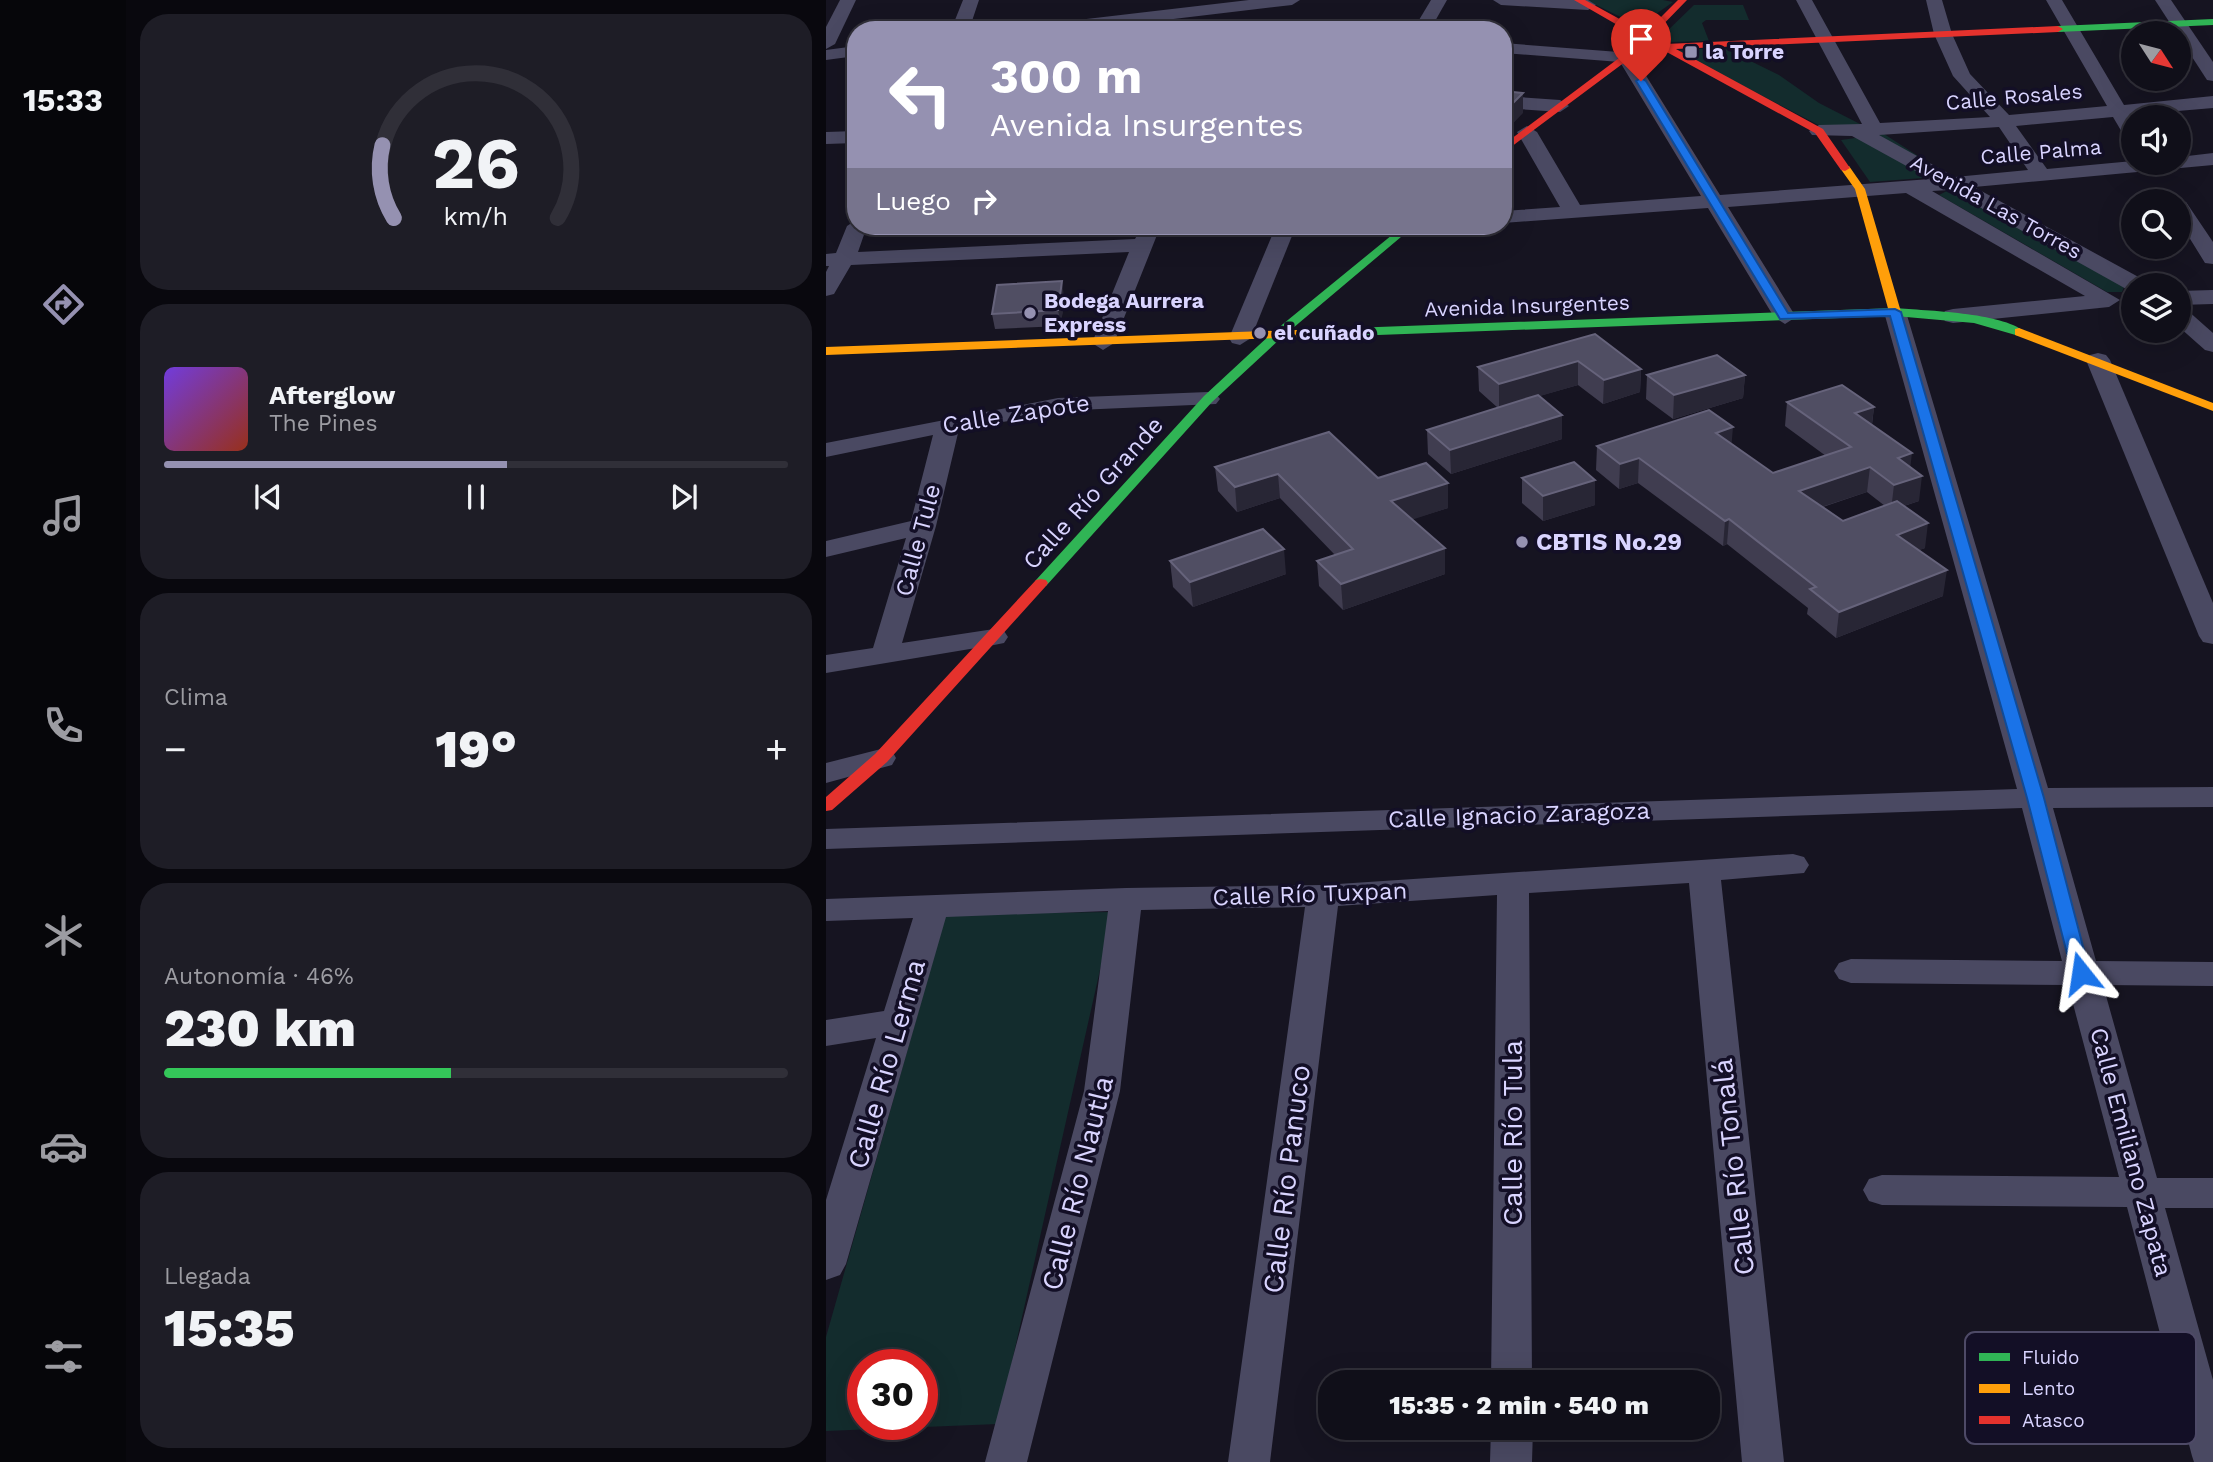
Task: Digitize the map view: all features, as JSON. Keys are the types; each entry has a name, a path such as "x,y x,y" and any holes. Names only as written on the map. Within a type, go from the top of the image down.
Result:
{"street":[{"path":"826,44 848,0"},
{"path":"963,21 971,0"},
{"path":"1075,21 1197,5 1292,0"},
{"path":"1426,21 1439,0"},
{"path":"1501,0 1583,3 1646,34 1819,131"},
{"path":"1512,143 1626,57 1646,34 1683,0"},
{"path":"1804,0 1865,129"},
{"path":"1934,0 1943,34 1962,76 2003,120 2041,175"},
{"path":"2054,0 2121,115"},
{"path":"2163,0 2176,21"},
{"path":"1197,5 1205,21"},
{"path":"2191,23 2213,22"},
{"path":"1512,49 1626,57 1665,47 2121,25"},
{"path":"2191,44 2213,76"},
{"path":"826,55 847,52"},
{"path":"1626,57 1785,317"},
{"name":"Calle Rosales","path":"1819,131 1940,127 2213,102"},
{"path":"1512,103 1560,106"},
{"name":"Avenida Las Torres","path":"1865,129 1951,183 2121,277"},
{"name":"Calle Emiliano Zapata","path":"1819,131 1860,190 2035,798 2180,1332"},
{"path":"1527,132 1573,211"},
{"path":"826,138 847,137"},
{"name":"Calle Palma","path":"2191,162 2213,159"},
{"name":"Calle Palma","path":"1512,216 1910,187 2121,167"},
{"path":"1910,187 2108,300"},
{"path":"2191,225 2213,258"},
{"path":"826,289 835,260 851,235"},
{"path":"835,260 1147,235 1103,343"},
{"path":"1240,338 1282,235"},
{"name":"Calle Río Grande","path":"826,806 881,758 1208,399 1276,337 1398,235"},
{"path":"2191,298 2213,297"},
{"path":"1953,316 2121,299"},
{"name":"Avenida Insurgentes","path":"826,351 1276,337 1895,312 1953,316 1998,324 2098,360 2213,407"},
{"path":"2191,326 2213,345"},
{"path":"2098,360 2213,636"},
{"name":"Calle Zapote","path":"826,450 948,424 1058,405 1124,399 1208,399"},
{"name":"Calle Tule","path":"886,654 923,526 948,424"},
{"path":"826,549 923,526"},
{"path":"826,664 994,637"},
{"path":"826,773 881,758"},
{"name":"Calle Ignacio Zaragoza","path":"826,839 2035,798 2213,797"},
{"name":"Calle Río Tuxpan","path":"826,911 1126,899 1323,896 1793,865"},
{"name":"Calle Río Tonalá","path":"1704,871 1763,1462"},
{"name":"Calle Río Tula","path":"1512,1370 1513,883"},
{"name":"Calle Río Panuco","path":"1249,1462 1323,896"},
{"name":"Calle Río Nautla","path":"1006,1462 1102,1091 1126,899"},
{"name":"Calle Río Lerma","path":"826,1264 933,905"},
{"path":"1851,971 2213,974"},
{"path":"826,1033 900,1021"},
{"path":"1882,1190 2213,1193"},
{"name":"Calle Emiliano Zapata","path":"2196,1392 2213,1456"},
{"path":"1511,1462 1512,1440"}],"green space":[{"path":"1586,0 1663,0 1673,2 1639,26"},
{"path":"1694,5 1743,5 1749,20 1706,20 1702,23 1709,41 1671,42 1660,38"},
{"path":"1722,47 1779,75 1819,103 1862,125 1826,129 1676,51"},
{"path":"1884,134 1949,176 1870,182 1841,140"},
{"path":"1947,191 1960,194 2121,285 2121,292 2107,292 1939,195"},
{"path":"1113,912 998,1424 938,1426 938,1349 847,1349 847,1430 826,1431 826,1337 946,914"}],"building":[{"path":"1512,92 1523,93 1512,104"},
{"path":"1062,281 1058,310 992,314 997,285"},
{"path":"1595,334 1641,369 1604,380 1578,361 1499,384 1478,367"},
{"path":"1717,355 1745,375 1674,395 1647,375"},
{"path":"1842,385 1874,407 1855,413 1912,453 1898,458 1922,476 1894,485 1870,467 1799,491 1843,521 1897,501 1928,523 1897,535 1947,570 1839,612 1810,589 1816,587 1729,519 1725,521 1639,458 1620,464 1597,446 1709,410 1733,427 1716,433 1773,473 1851,447 1787,402"},
{"path":"1538,395 1562,415 1450,450 1427,430"},
{"path":"1329,432 1378,478 1426,463 1448,483 1391,501 1445,548 1341,584 1317,561 1353,549 1278,474 1235,487 1215,467"},
{"path":"1574,462 1595,480 1543,496 1522,478"},
{"path":"1263,529 1284,549 1190,582 1170,561"}],"traffic: fast":[{"path":"2058,29 2213,22"},
{"path":"1041,583 1208,399 1276,336 1398,235"},
{"path":"1351,332 1895,312 1974,319 2019,332"}],"traffic: slow":[{"path":"1845,168 1860,189 1895,312"},
{"path":"826,351 1351,332"},
{"path":"2019,332 2213,407"}],"traffic: jam":[{"path":"1578,0 1819,131 1845,168"},
{"path":"1512,143 1626,57 1683,0"},
{"path":"1626,57 1665,47 2058,29"},
{"path":"826,806 881,758 1041,583"}],"place":[{"name":"la Torre","path":"1691,52"},
{"name":"Bodega Aurrera Express","path":"1030,313"},
{"name":"el cuñado","path":"1260,333"},
{"name":"CBTIS No.29","path":"1522,542"}],"route":[{"path":"1641,81 1785,317 1895,312 2035,798 2081,973"}]}
